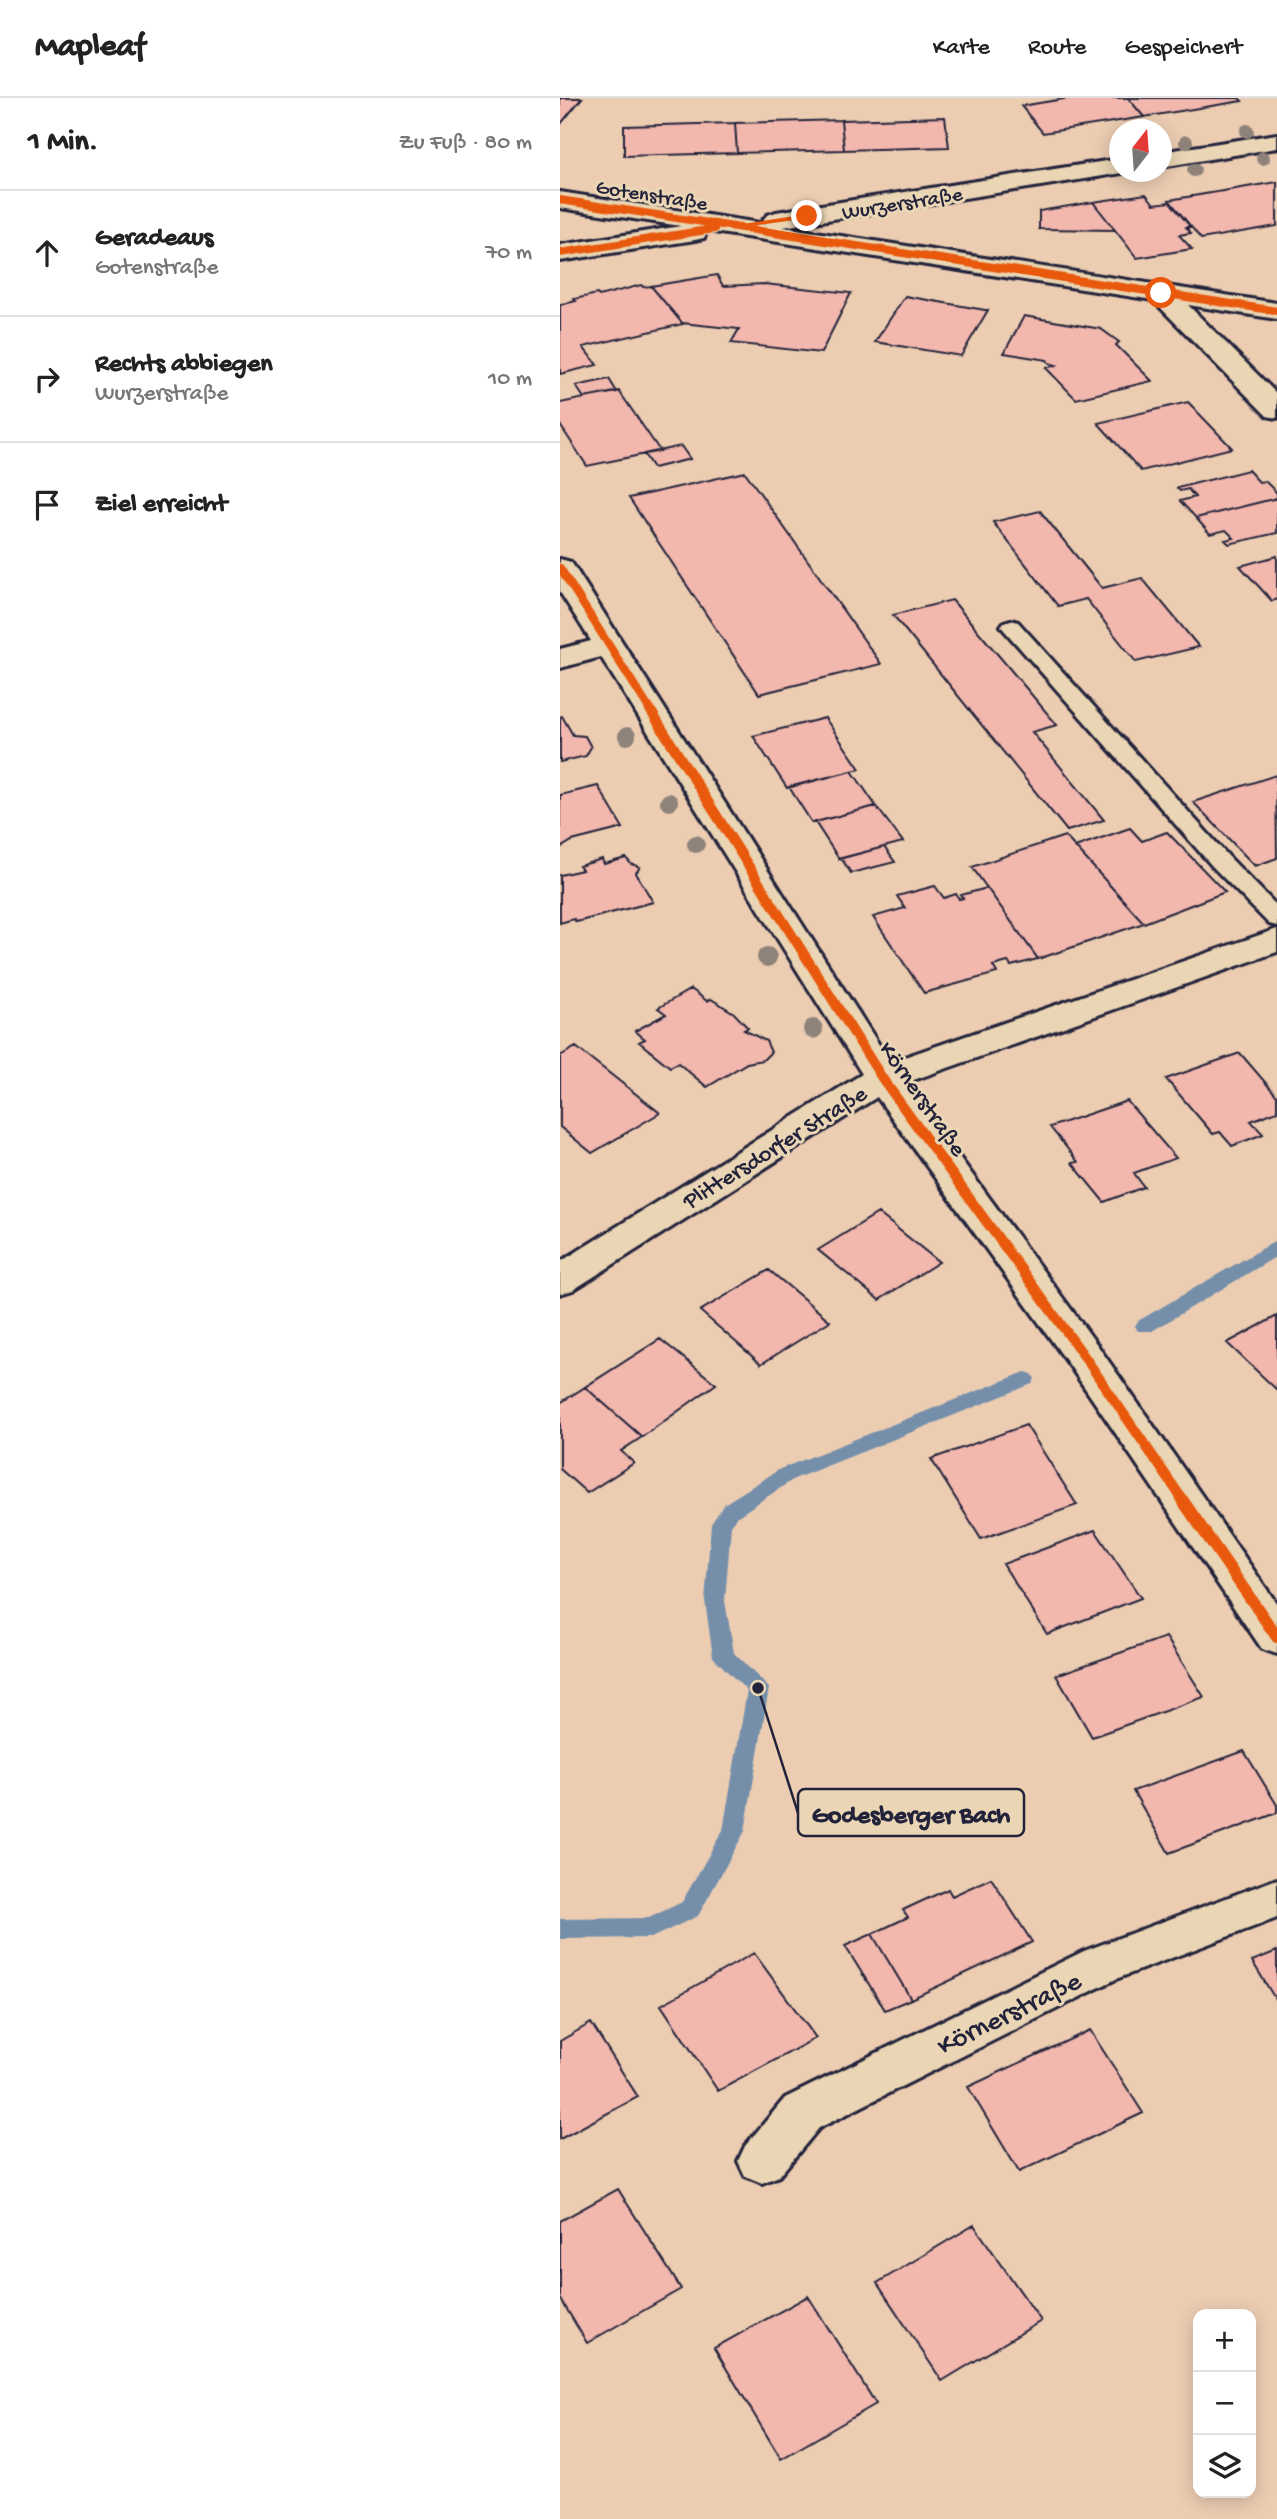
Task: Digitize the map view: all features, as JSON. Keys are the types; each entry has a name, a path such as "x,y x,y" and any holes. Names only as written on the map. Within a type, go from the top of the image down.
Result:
{"street":[{"path":"1172,158 1277,142"},
{"name":"Wurzerstraße","path":"560,253 882,206 1109,169"},
{"name":"Gotenstraße","path":"560,200 1277,312"},
{"path":"1161,293 1277,410"},
{"name":"Körnerstraße","path":"560,568 882,1077 1084,1356 1277,1637"},
{"path":"560,659 608,646"},
{"name":"Plittersdorfer Straße","path":"560,1280 882,1077 1277,940"},
{"name":"Körnerstraße","path":"762,2161 802,2113 1100,1965 1277,1898"}],"lane":[{"path":"1011,626 1221,862 1277,919"}],"building":[{"path":"560,98 582,98 560,125"},
{"path":"1070,98 1128,98 1144,117 1109,119 1109,123 1043,133 1021,106"},
{"path":"1128,98 1239,98 1242,101 1144,117"},
{"path":"945,117 949,147 844,150 841,120"},
{"path":"841,120 844,150 737,153 735,123"},
{"path":"735,123 737,153 624,156 624,126"},
{"path":"1277,182 1277,226 1201,239 1169,200"},
{"path":"1146,194 1154,204 1170,202 1190,226 1186,227 1191,233 1179,235 1192,249 1137,258 1093,202"},
{"path":"1093,202 1115,230 1039,229 1039,211"},
{"path":"717,275 723,286 764,284 851,293 821,353 731,343 739,329 682,323 651,286"},
{"path":"641,285 651,286 683,324 583,347 597,365 560,374 560,305 576,301 574,299 597,294 599,296"},
{"path":"905,296 988,310 961,356 875,342"},
{"path":"1024,316 1101,329 1119,342 1116,345 1152,381 1076,399 1046,368 1056,365 1047,360 1004,353"},
{"path":"609,379 617,392 584,398 576,386"},
{"path":"619,391 660,451 587,466 560,425 560,403"},
{"path":"1188,402 1232,448 1141,471 1098,423"},
{"path":"681,446 690,459 653,468 644,454"},
{"path":"1248,470 1259,482 1265,481 1277,493 1277,498 1196,518 1180,501 1195,497 1188,489 1180,491 1177,488"},
{"path":"745,472 881,664 759,694 629,498"},
{"path":"1277,498 1277,533 1229,544 1225,540 1234,538 1226,530 1210,534 1196,518"},
{"path":"1040,511 1102,588 1142,578 1199,647 1136,662 1086,599 1058,606 993,522"},
{"path":"1277,556 1277,599 1272,601 1240,566"},
{"path":"952,600 1057,725 1032,732 1104,820 1067,831 893,615"},
{"path":"562,716 573,735 585,736 591,747 586,756 560,762"},
{"path":"825,718 860,769 787,788 753,736"},
{"path":"852,771 876,806 812,823 789,787"},
{"path":"1276,775 1277,858 1255,866 1193,802"},
{"path":"598,786 623,828 572,841 560,848 560,795"},
{"path":"876,806 903,842 839,859 815,822"},
{"path":"1130,828 1142,841 1167,832 1225,892 1144,923 1075,847"},
{"path":"1065,836 1144,923 1038,959 972,867"},
{"path":"884,847 895,862 851,873 841,858"},
{"path":"626,858 631,864 640,867 636,873 653,902 576,922 574,919 560,923 560,875 582,870 579,866 602,859 604,864"},
{"path":"935,886 944,898 956,894 959,899 963,898 961,895 987,888 1038,959 1011,966 1008,962 993,966 997,973 924,993 873,917 905,908 897,896"},
{"path":"691,989 707,1001 711,999 734,1013 748,1028 744,1030 766,1041 771,1052 763,1060 747,1063 707,1087 678,1063 670,1067 639,1042 645,1039 635,1031 666,1014 658,1008"},
{"path":"576,1047 660,1113 592,1153 560,1127 560,1056"},
{"path":"1240,1053 1277,1096 1277,1111 1251,1121 1263,1134 1232,1146 1220,1132 1213,1134 1166,1079"},
{"path":"1127,1101 1176,1158 1134,1173 1144,1187 1104,1202 1072,1163 1078,1162 1050,1127"},
{"path":"878,1213 939,1262 879,1300 818,1250"},
{"path":"769,1270 830,1321 761,1364 700,1311"},
{"path":"1277,1316 1277,1390 1227,1343"},
{"path":"660,1339 716,1384 642,1437 585,1387"},
{"path":"585,1387 642,1437 621,1451 634,1463 587,1493 560,1469 560,1403"},
{"path":"1026,1425 1077,1505 981,1539 931,1459"},
{"path":"1095,1530 1141,1598 1047,1634 1003,1564"},
{"path":"1166,1637 1204,1697 1092,1737 1056,1675"},
{"path":"1244,1751 1277,1805 1277,1813 1169,1853 1133,1791"},
{"path":"991,1878 1032,1942 911,1999 872,1934 908,1917 903,1910 948,1889 952,1896"},
{"path":"872,1934 911,1999 885,2010 845,1946"},
{"path":"1277,1951 1277,2002 1252,1961"},
{"path":"754,1953 816,2038 718,2091 661,2005"},
{"path":"591,2023 638,2097 560,2139 560,2041"},
{"path":"1090,2030 1143,2113 1019,2172 968,2087"},
{"path":"618,2189 681,2289 587,2343 560,2298 560,2221"},
{"path":"974,2225 1041,2321 942,2381 877,2283"},
{"path":"808,2296 876,2404 781,2459 714,2348"}],"waterway":[{"path":"1145,1326 1277,1247"},
{"path":"560,1929 651,1928 690,1909 734,1831 758,1688 724,1657 715,1601 721,1524 731,1510 787,1474 1025,1379"}],"cycle path":[{"path":"560,200 1277,311"},
{"path":"560,253 714,229"},
{"path":"560,568 882,1078 1084,1356 1277,1637"}],"place":[{"name":"Godesberger Bach","path":"758,1688"}],"route":[{"path":"807,216 735,226 1161,293"}]}
